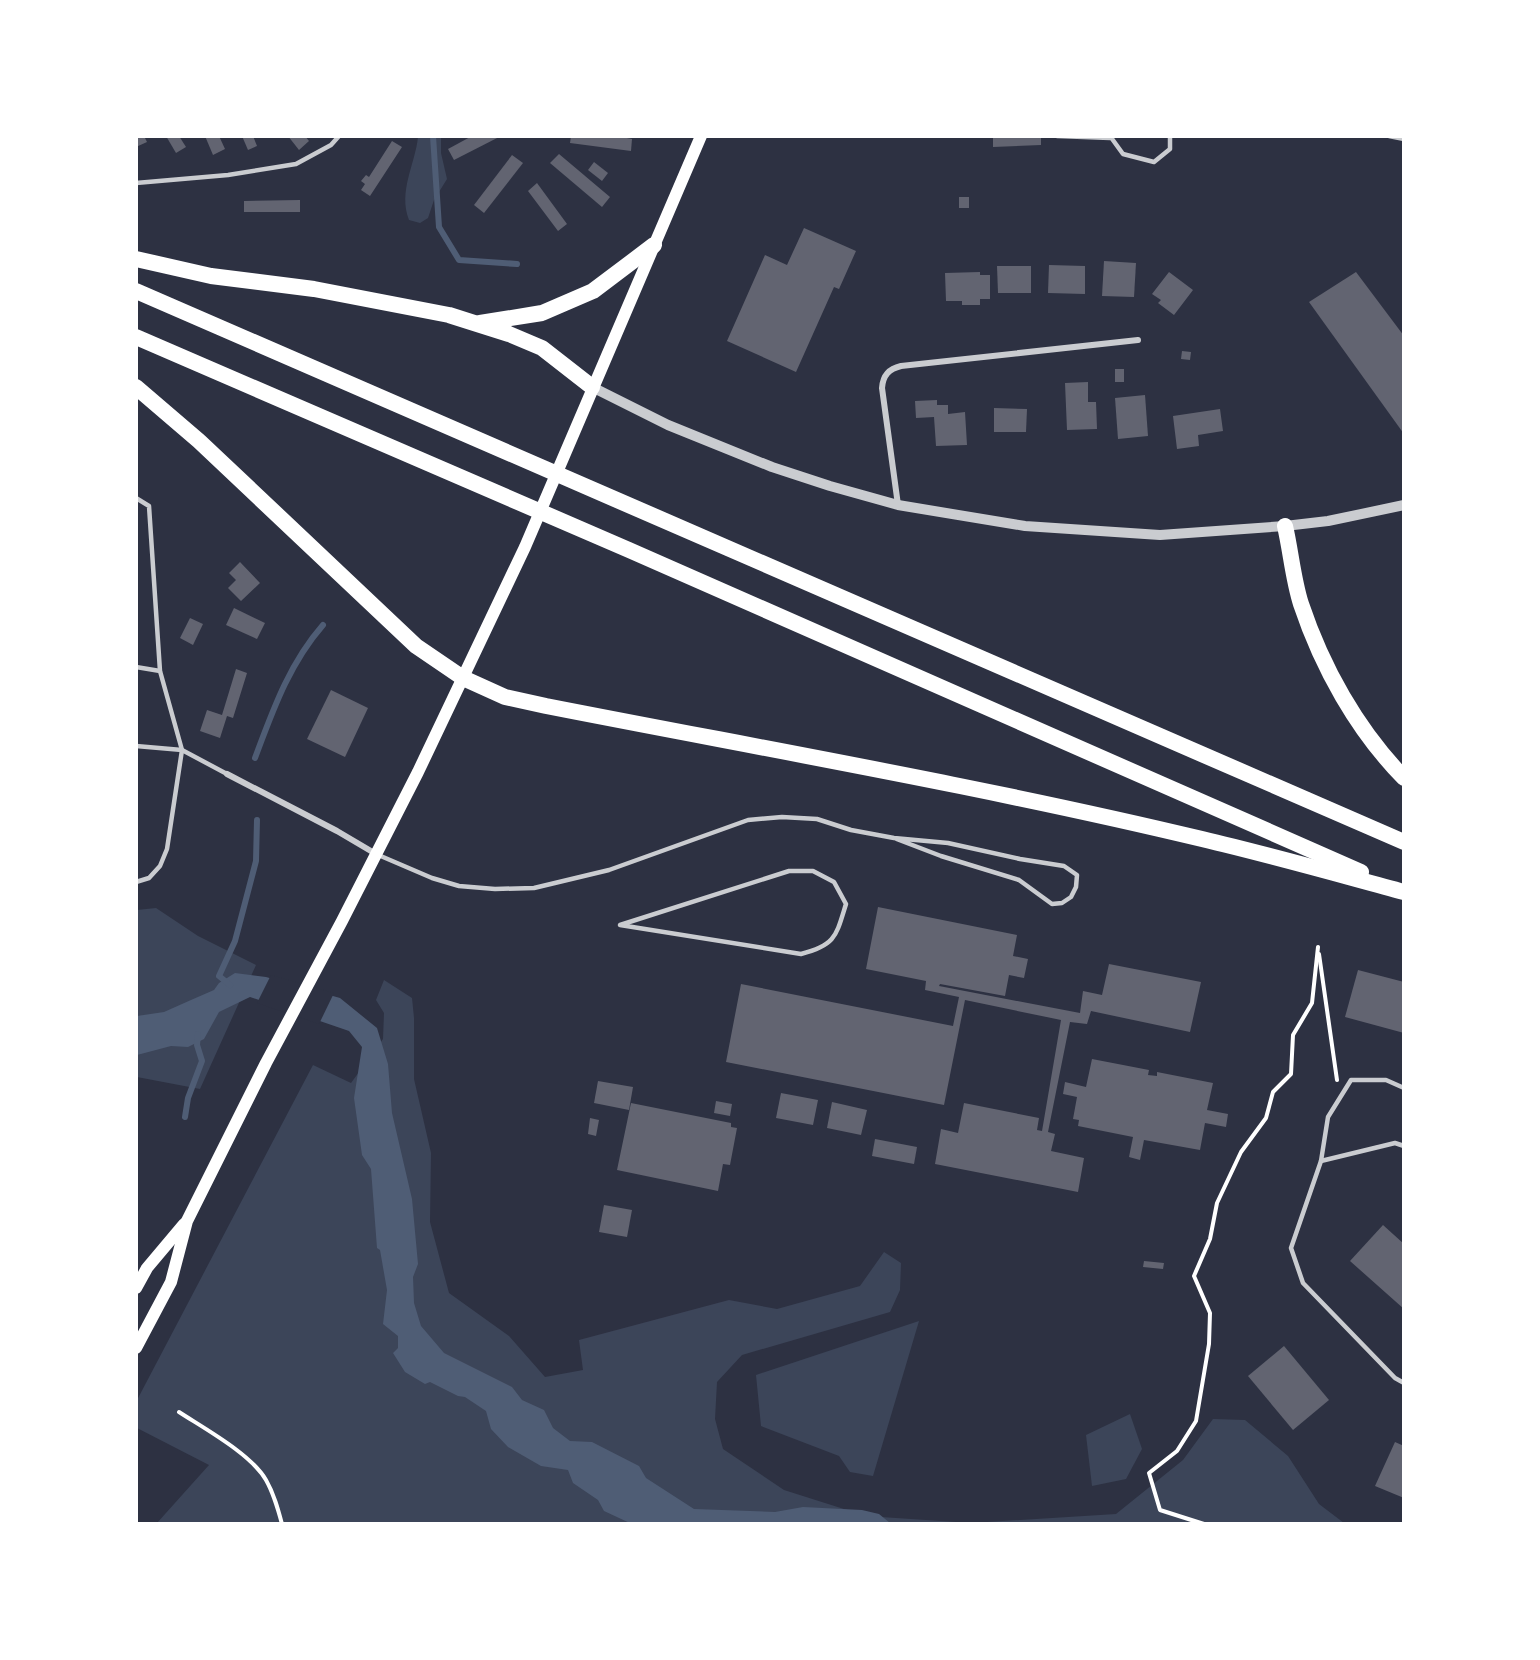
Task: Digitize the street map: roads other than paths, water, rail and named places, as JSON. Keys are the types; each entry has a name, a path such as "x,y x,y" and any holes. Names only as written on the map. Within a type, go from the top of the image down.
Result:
{"highway":[{"path":"479,324 542,313 593,291 654,245"},
{"path":"136,259 211,276 325,291 449,315 542,348 592,387"},
{"path":"136,291 1404,842"},
{"path":"136,337 629,550 1404,891"},
{"path":"136,387 199,441 416,646 463,678 504,697 1078,812 1285,860 1404,891"},
{"path":"1286,526 1301,602 1322,658 1348,705 1390,764 1404,778"}],"main road":[{"path":"136,1348 171,1282 187,1221 266,1063 376,854 525,547 701,136"},
{"path":"136,1288 147,1268 187,1221"}],"street":[{"path":"898,505 882,388 883,380 892,368 1138,340"},
{"path":"592,387 668,425 772,467 898,505 1025,526 1160,536 1328,521 1404,505"},
{"path":"227,774 337,831 376,854"}],"lane":[{"path":"136,183 228,175 296,164 331,145 339,136"},
{"path":"1057,136 1110,137 1123,154 1154,162 1170,149 1170,136"},
{"path":"1389,136 1404,139"},
{"path":"136,498 148,506 159,671 182,750 167,849 160,866 149,878 136,882"},
{"path":"136,667 159,671"},
{"path":"136,746 182,750 227,774"},
{"path":"376,854 432,878 459,886 534,888 609,870 748,820 782,817 816,819 851,830 894,838 948,843 1020,860 1064,866 1077,875 1076,887 1071,897 1062,903 1052,904 1019,880 941,856 894,838"},
{"path":"789,871 813,871 834,882 846,904 837,932 823,948 801,954 620,925 789,871"},
{"path":"1404,1088 1386,1080 1351,1080 1328,1117 1321,1161 1291,1248 1303,1283 1395,1378 1404,1383"},
{"path":"1321,1161 1395,1143 1404,1146"}],"waterway":[{"path":"433,136 439,227 459,260 517,264"},
{"path":"255,758 275,705 291,672 323,625"},
{"path":"230,985 219,976 235,941 256,861 257,820"},
{"path":"185,1117 188,1098 202,1061 197,1045 198,1034"}]}
